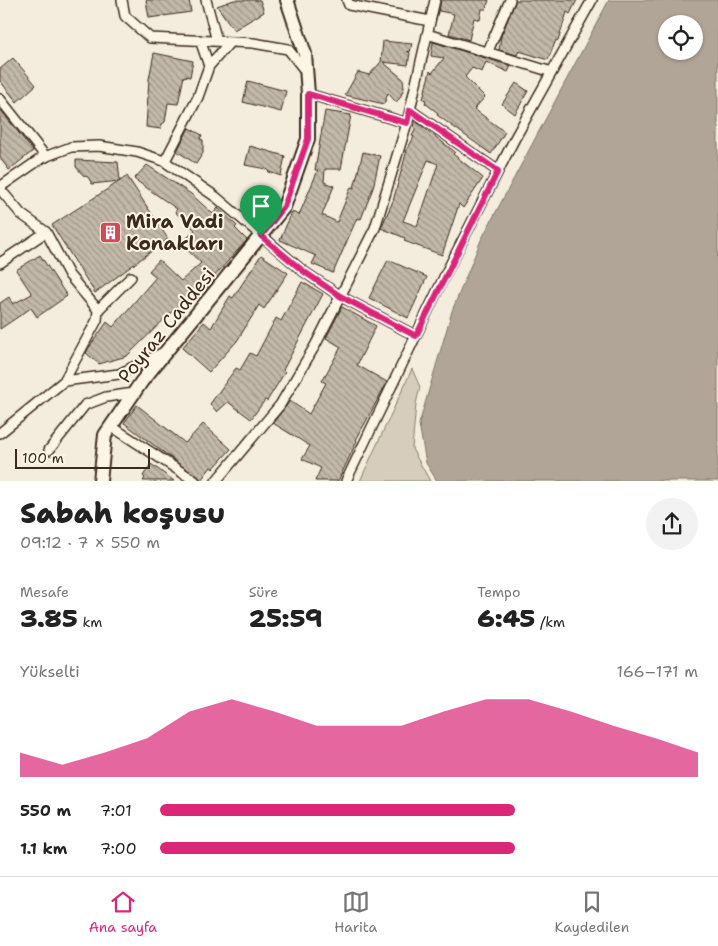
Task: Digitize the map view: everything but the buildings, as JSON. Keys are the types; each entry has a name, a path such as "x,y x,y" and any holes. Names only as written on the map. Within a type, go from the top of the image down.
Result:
{"street":[{"path":"122,0 125,16 150,38 218,41 288,49 306,73"},
{"path":"206,0 218,41"},
{"name":"Poyraz Caddesi","path":"100,481 105,435 111,426 166,351 284,207 308,139 308,94 304,54 287,0"},
{"path":"346,0 349,5 430,20"},
{"path":"216,481 280,405 316,344 376,228 407,123 435,0"},
{"path":"488,51 510,0"},
{"path":"346,481 498,171 592,0"},
{"path":"427,34 552,72"},
{"path":"200,40 209,66"},
{"path":"165,161 198,97 209,66 230,42"},
{"path":"308,94 407,123"},
{"path":"0,99 46,157"},
{"path":"410,110 498,171"},
{"path":"98,310 69,275 46,232 21,214 0,188 46,157 71,147 99,146 137,152 165,161 216,197 303,271 340,296 416,336"},
{"path":"0,263 46,232"},
{"path":"0,433 64,381 97,320 98,310 131,277"},
{"path":"64,381 119,374 166,351"},
{"path":"49,450 85,405 106,397 134,393"},
{"path":"111,426 195,481"}],"shaded area":[{"path":"609,0 718,0 718,481 437,481 426,463 419,424 452,311 481,240"},
{"path":"412,369 420,387 416,404 412,449 430,481 360,481"}],"place":[{"name":"Mira Vadi Konakları","path":"110,232"}],"route":[{"path":"308,94 407,123 410,110 498,171 446,271 416,336 340,296 303,271 261,236 284,207 308,139 308,94"}]}
